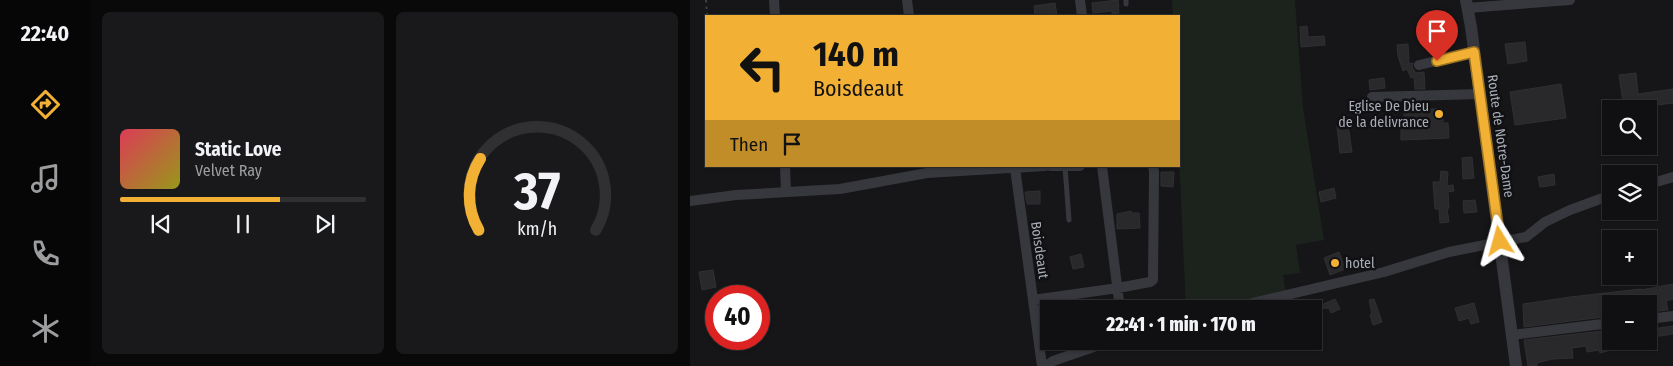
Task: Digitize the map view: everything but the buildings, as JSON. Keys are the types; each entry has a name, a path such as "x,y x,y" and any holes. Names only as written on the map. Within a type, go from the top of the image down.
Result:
{"street":[{"path":"774,0 775,15"},
{"path":"907,0 909,15"},
{"path":"1080,0 1082,15"},
{"path":"1466,4 1570,0"},
{"name":"Route de Notre-Dame","path":"1466,4 1480,94 1493,242 1512,335 1516,366"},
{"path":"1419,65 1474,52"},
{"path":"1372,97 1480,94"},
{"path":"785,167 786,192"},
{"path":"690,200 736,195 840,189 927,170 1030,167"},
{"path":"1102,167 1119,300"},
{"path":"1033,300 1118,288 1153,280 1153,167"},
{"name":"Boisdeaut","path":"1015,168 1044,366"},
{"path":"1657,182 1673,177"},
{"path":"1264,300 1384,272 1448,252 1526,237 1544,222 1602,198"},
{"path":"1657,318 1673,316"},
{"path":"1512,335 1602,324"},
{"path":"1044,366 1085,350"}],"lane":[{"path":"1065,167 1069,220"}],"path":[{"path":"706,0 708,15"}],"shaded area":[{"path":"1172,0 1295,0 1303,108 1324,240 1296,245 1300,273 1283,275 1286,293 1248,300 1186,300 1180,167 1180,15 1173,15"}],"place":[{"name":"Eglise De Dieu de la delivrance","path":"1439,114"},
{"name":"hotel","path":"1335,263"}],"route":[{"path":"1437,61 1474,52 1500,241"}]}
